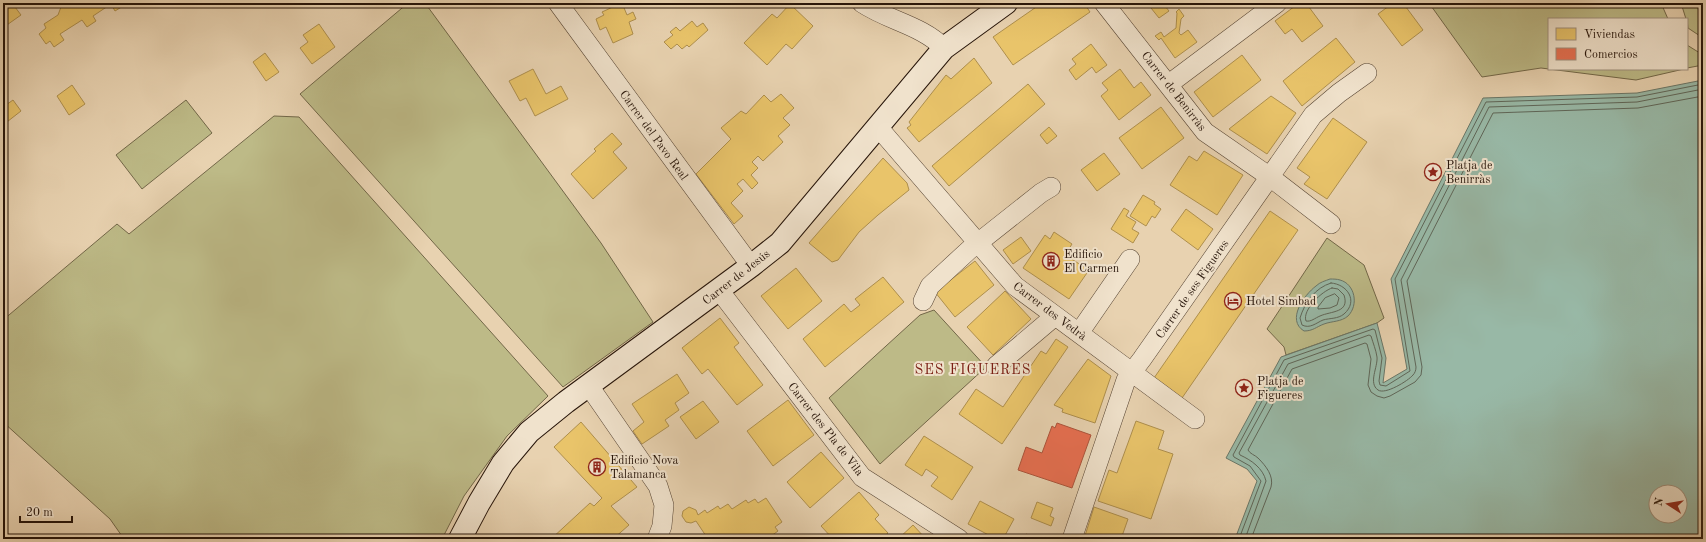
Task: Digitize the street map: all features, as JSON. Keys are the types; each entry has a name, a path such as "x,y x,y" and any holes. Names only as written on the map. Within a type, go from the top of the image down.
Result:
{"street":[{"name":"Carrer del Pavo Real","path":"558,3 751,266"},
{"path":"862,3 877,13 926,33 944,48"},
{"name":"Carrer de Jesús","path":"460,539 503,463 529,432 566,402 751,266 780,242 944,48 1006,3"},
{"name":"Carrer de Benirràs","path":"1104,3 1169,84 1205,132 1270,177 1331,224"},
{"path":"1169,84 1277,3"},
{"name":"Carrer de ses Figueres","path":"1072,539 1126,380 1313,115 1339,93 1367,74"},
{"name":"Carrer des Vedrà","path":"878,127 1015,286 1195,419"},
{"path":"923,301 930,286 978,244 1041,193 1051,187"},
{"path":"1079,333 1130,259"},
{"name":"Carrer des Pla de Vila","path":"719,290 769,353 862,477 959,539"},
{"path":"996,366 1056,316"},
{"path":"589,386 658,486 664,505 662,526 657,539"}],"shaded area":[{"path":"408,3 425,3 601,243 653,322 563,387 300,94"},
{"path":"1429,3 1661,3 1668,18 1548,18 1548,69 1541,68 1482,77"},
{"path":"1681,3 1703,3 1703,38 1688,28 1688,18 1686,18"},
{"path":"1688,46 1703,55 1703,65 1688,68"},
{"path":"1557,70 1680,70 1636,80"},
{"path":"186,100 212,133 142,189 116,155"},
{"path":"274,116 299,117 548,396 507,436 464,496 442,539 124,539 110,519 3,422 3,320 117,224 129,234"},
{"path":"1327,238 1364,265 1384,318 1377,323 1286,355 1284,347 1267,329"},
{"path":"934,310 986,367 880,464 829,398 920,315"}],"water":[{"path":"1703,80 1703,539 1235,539 1257,481 1247,469 1226,458 1281,357 1377,323 1386,358 1383,383 1407,369 1391,279 1483,98 1637,93"},
{"path":"1330,279 1340,280 1349,286 1354,295 1354,306 1348,316 1342,319 1304,331 1299,326 1297,321 1297,314 1302,301 1311,290"}],"building: Viviendas":[{"path":"6,3 12,3 21,15 4,27 3,5"},
{"path":"63,3 128,3 115,11 111,4 93,16 96,21 87,27 82,20 60,34 64,40 54,47 50,41 46,44 39,34 46,28 44,24 58,15 61,7 65,5"},
{"path":"613,3 622,3 627,15 633,12 636,19 629,22 633,34 613,43 606,27 600,30 596,19 604,15 602,12 615,6"},
{"path":"1042,3 1084,3 1090,12 1013,65 993,37"},
{"path":"1147,3 1169,3 1165,6 1169,11 1159,18"},
{"path":"1299,3 1306,3 1323,26 1302,42 1292,29 1285,34 1275,21"},
{"path":"1393,3 1403,3 1423,30 1402,46 1378,14"},
{"path":"790,4 813,26 792,49 786,44 767,65 744,43 772,14 777,18"},
{"path":"1179,9 1184,16 1181,19 1179,33 1181,35 1188,30 1197,42 1175,58 1161,38 1159,40 1155,36 1161,32 1164,37 1176,28 1176,12"},
{"path":"692,21 697,27 703,23 708,30 689,47 687,45 682,49 677,44 671,49 664,42 673,35 670,32 676,27 680,31"},
{"path":"319,24 335,47 312,64 300,48 308,42 303,35"},
{"path":"1336,38 1355,62 1302,106 1283,81"},
{"path":"1091,44 1107,65 1096,73 1092,67 1076,80 1069,70 1076,64 1072,59"},
{"path":"265,53 279,72 266,81 253,62"},
{"path":"1242,55 1261,80 1213,117 1194,92"},
{"path":"974,58 992,83 919,142 907,128 911,125 909,122 946,75 951,79"},
{"path":"533,69 546,94 561,86 568,99 535,116 526,98 520,101 509,81"},
{"path":"1120,69 1134,88 1141,82 1151,95 1119,120 1101,96 1108,90 1102,83"},
{"path":"1028,84 1045,104 949,186 932,166"},
{"path":"72,85 85,104 69,115 57,96"},
{"path":"781,94 794,108 783,118 790,125 778,136 783,142 763,161 758,156 752,162 758,168 751,175 758,183 752,189 743,179 737,184 743,191 731,203 743,216 734,224 696,174 731,139 721,128 741,111 746,114 764,95 771,102"},
{"path":"1271,96 1296,113 1267,154 1229,129"},
{"path":"13,100 21,111 3,125 3,107"},
{"path":"1161,107 1184,138 1142,169 1119,138"},
{"path":"1333,118 1367,142 1327,199 1304,184 1310,177 1297,168"},
{"path":"1049,127 1057,136 1047,144 1040,135"},
{"path":"612,133 622,144 613,152 627,168 593,199 571,174 596,151 594,149"},
{"path":"1204,151 1243,175 1217,215 1170,185 1189,156 1197,161"},
{"path":"1104,153 1120,174 1097,191 1081,170"},
{"path":"883,158 907,183 909,190 859,232 838,260 832,262 809,243"},
{"path":"1143,195 1155,202 1154,204 1161,209 1155,218 1152,216 1146,226 1130,216"},
{"path":"1124,208 1129,211 1126,216 1136,222 1132,229 1139,233 1133,243 1111,229"},
{"path":"1186,209 1213,229 1198,250 1171,230"},
{"path":"1270,211 1298,230 1182,398 1154,378"},
{"name":"Edificio El Carmen","path":"1054,232 1072,244 1065,255 1089,270 1069,299 1023,268 1045,235 1050,239"},
{"path":"1021,237 1031,251 1013,264 1003,250"},
{"path":"975,261 994,285 955,317 935,292"},
{"path":"796,268 822,301 788,329 761,296"},
{"path":"883,277 904,302 825,367 803,339 844,304 851,312 860,305 855,299"},
{"path":"1005,291 1031,319 993,355 967,327"},
{"path":"720,318 739,343 734,347 763,385 737,405 708,369 702,374 682,348"},
{"path":"1056,339 1068,347 1002,444 959,414 976,389 1003,407 1041,351 1046,354"},
{"path":"1088,359 1111,376 1095,423 1062,412 1063,409 1054,405"},
{"path":"677,374 689,393 675,403 679,410 665,420 669,426 642,444 633,431 644,422 632,404"},
{"path":"788,400 814,435 773,466 747,431"},
{"path":"703,401 719,422 696,439 680,417"},
{"path":"1136,421 1164,431 1158,449 1173,454 1151,519 1098,501 1109,470 1117,473"},
{"name":"Edificio Nova Talamanca","path":"581,422 637,487 611,506 629,525 613,539 551,539 590,503 594,506 602,498 554,447"},
{"path":"924,436 973,467 952,500 931,486 938,477 926,469 922,476 905,465"},
{"path":"821,452 844,478 810,508 787,482"},
{"path":"859,492 879,515 875,519 888,533 881,539 833,539 821,526"},
{"path":"766,498 782,522 775,527 778,531 767,539 751,539 749,536 745,539 708,539 696,521 691,523 686,522 682,516 683,511 689,507 696,510 698,515 705,510 707,513 718,506 720,509 728,504 732,509 746,500 748,503 755,499 758,503"},
{"path":"980,501 1014,519 1003,539 996,539 968,524"},
{"path":"1037,502 1053,508 1050,516 1054,518 1051,526 1031,518"},
{"path":"1094,507 1128,519 1121,539 1084,539"},
{"path":"913,525 926,539 898,539"},
{"path":"1026,534 1042,539 1024,539"}],"building: Comercios":[{"path":"1057,423 1091,435 1072,488 1018,470 1026,447 1042,453 1052,426 1055,428"}],"place":[{"name":"Platja de Benirràs","path":"1433,172"},
{"name":"Edificio El Carmen","path":"1051,261"},
{"name":"Hotel Simbad","path":"1233,301"},
{"name":"Platja de Figueres","path":"1244,388"},
{"name":"Edificio Nova Talamanca","path":"597,467"}],"district":[{"name":"SES FIGUERES","path":"973,369"}]}
